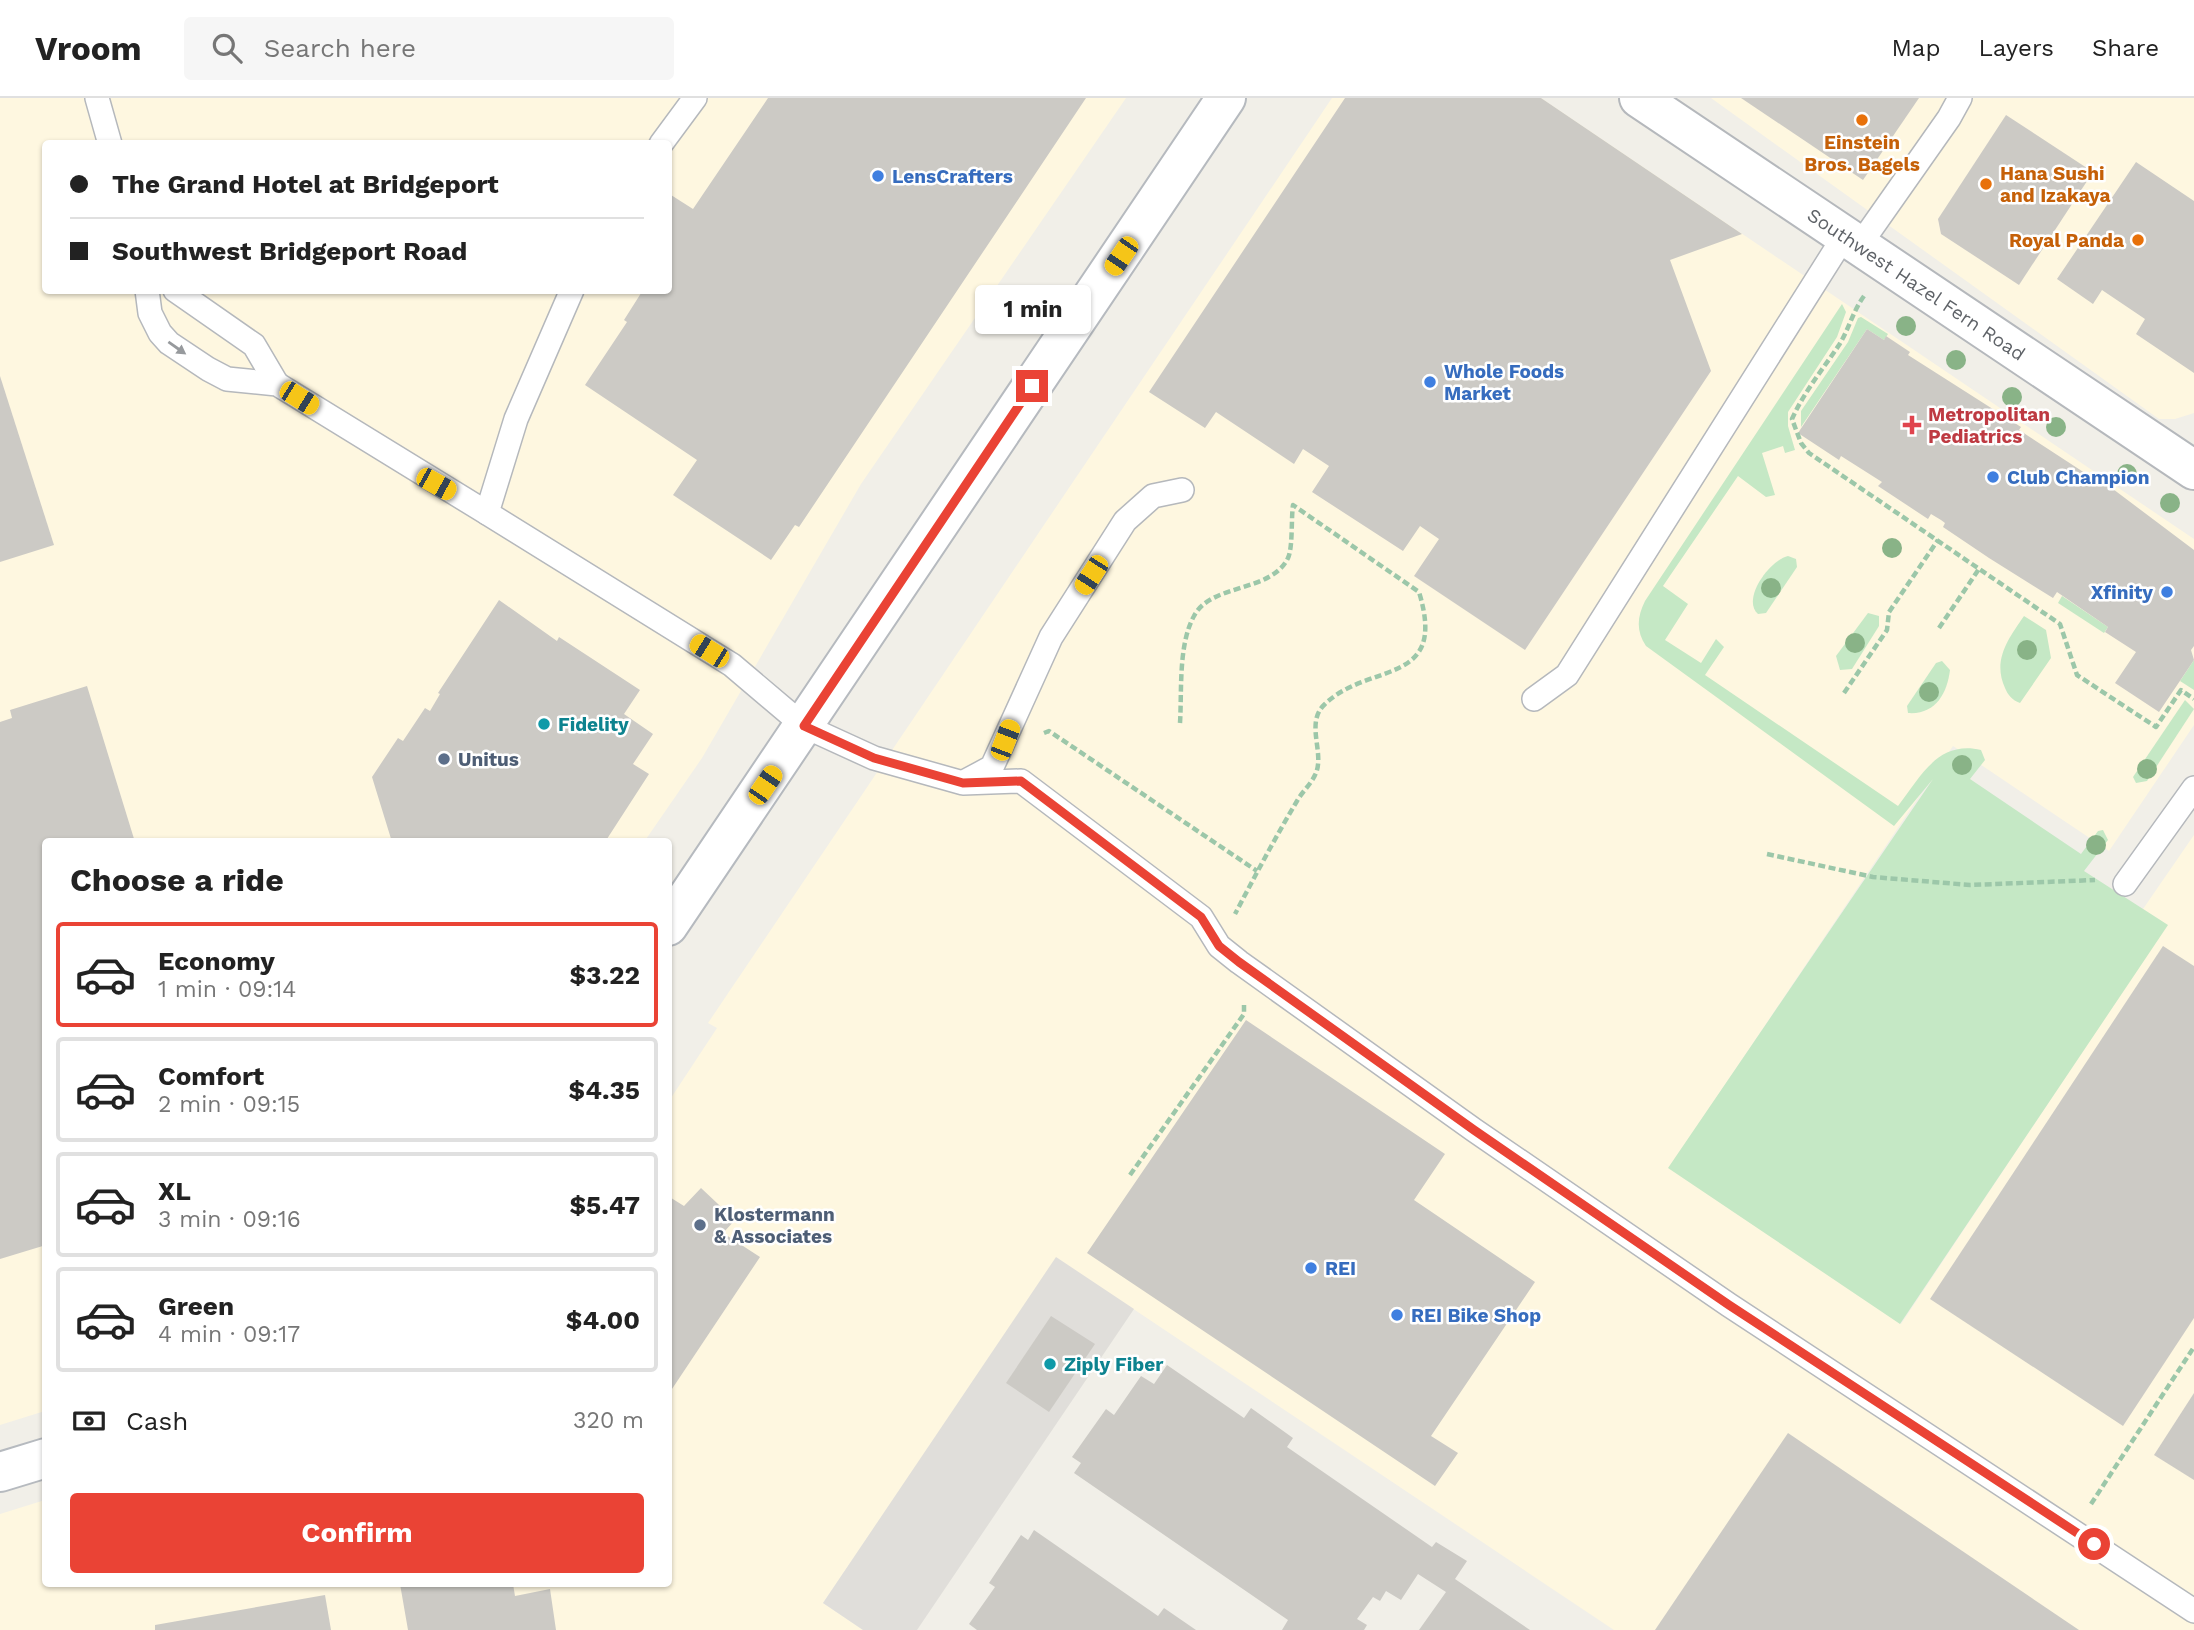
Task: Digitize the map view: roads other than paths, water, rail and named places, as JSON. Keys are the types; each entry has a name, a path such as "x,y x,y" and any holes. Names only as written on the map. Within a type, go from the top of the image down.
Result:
{"street":[{"path":"672,920 1226,98"},
{"name":"Southwest Hazel Fern Road","path":"1639,98 2194,470"},
{"path":"0,1472 42,1459"}],"lane":[{"path":"97,98 109,140"},
{"path":"664,140 695,98"},
{"path":"1534,699 1567,675 1864,248 1960,98"},
{"path":"148,294 150,313 169,343 227,379 277,384 732,665 804,726 874,758 963,783 1021,781 1201,917 1219,946 1239,962 1474,1130 1729,1305 2194,1611"},
{"path":"181,294 254,345 277,384"},
{"path":"487,513 516,419 570,294"},
{"path":"963,783 992,767 1051,637 1125,521 1153,496 1182,490"},
{"path":"2125,884 2194,788"}],"place":[{"name":"Einstein Bros. Bagels","path":"1862,120"},
{"name":"LensCrafters","path":"878,176"},
{"name":"Hana Sushi and Izakaya","path":"1986,184"},
{"name":"Royal Panda","path":"2138,240"},
{"name":"Whole Foods Market","path":"1430,382"},
{"name":"Metropolitan Pediatrics","path":"1912,425"},
{"name":"Club Champion","path":"1993,477"},
{"name":"Xfinity","path":"2167,592"},
{"name":"Fidelity","path":"544,724"},
{"name":"Unitus","path":"444,759"},
{"name":"Klostermann & Associates","path":"700,1225"},
{"name":"REI","path":"1311,1268"},
{"name":"REI Bike Shop","path":"1397,1315"},
{"name":"Ziply Fiber","path":"1050,1364"}]}
